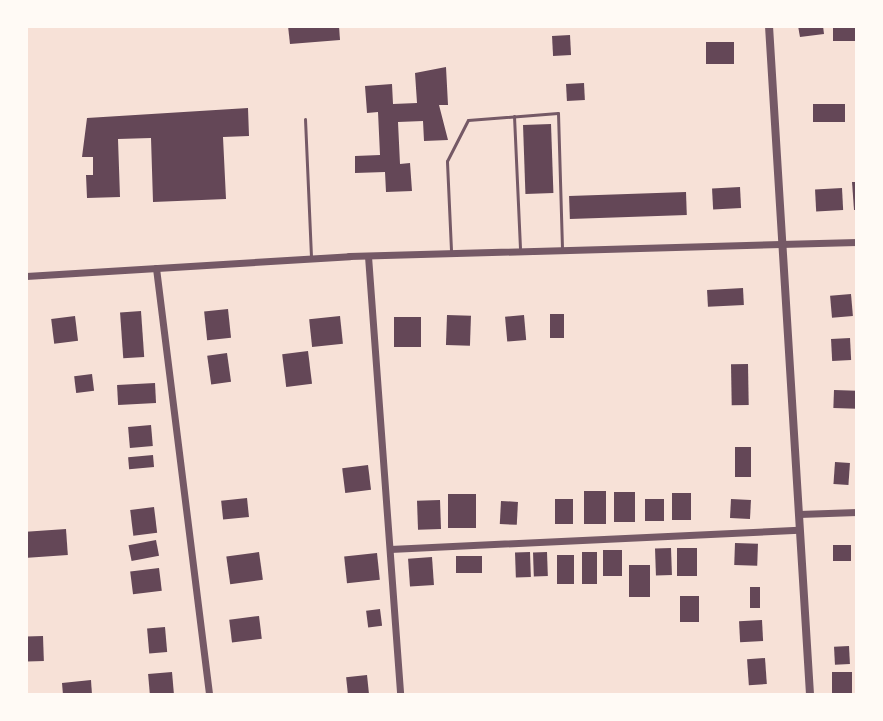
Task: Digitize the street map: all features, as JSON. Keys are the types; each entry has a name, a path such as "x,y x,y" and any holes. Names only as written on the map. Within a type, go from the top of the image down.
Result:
{"street":[{"path":"769,26 780,247 810,695"},
{"path":"26,276 311,258 780,247 857,242"},
{"path":"368,256 400,695"},
{"path":"156,268 209,695"},
{"path":"799,514 857,512"},
{"path":"390,549 799,530"}],"lane":[{"path":"452,254 447,161 468,120 558,113 562,251"},
{"path":"514,116 520,252"},
{"path":"305,119 311,258"},
{"path":"26,391 26,421"}],"building":[{"path":"288,26 339,26 340,40 290,44"},
{"path":"798,26 823,26 824,34 800,37"},
{"path":"833,26 855,26 855,41 833,41"},
{"path":"570,35 571,55 553,56 552,36"},
{"path":"706,42 734,42 734,64 706,64"},
{"path":"446,67 448,105 439,105 448,140 424,141 423,121 398,122 400,164 410,163 412,191 386,192 385,172 355,173 355,156 380,155 378,112 367,113 365,86 392,84 393,104 417,103 415,73"},
{"path":"584,83 585,100 567,101 566,84"},
{"path":"813,104 845,104 845,122 813,122"},
{"path":"248,108 249,136 223,137 226,199 153,202 151,138 118,139 120,197 87,198 86,175 93,175 93,157 82,157 87,118"},
{"path":"551,124 553,193 525,194 523,125"},
{"path":"852,182 857,182 857,210 854,210"},
{"path":"740,187 741,208 713,209 712,188"},
{"path":"842,188 843,210 816,211 815,189"},
{"path":"686,192 687,215 570,219 569,196"},
{"path":"743,288 744,305 708,307 707,290"},
{"path":"851,294 853,316 832,318 830,296"},
{"path":"228,309 231,338 207,340 204,312"},
{"path":"141,311 144,357 123,358 120,312"},
{"path":"550,314 564,314 564,338 550,338"},
{"path":"447,315 471,316 470,346 446,345"},
{"path":"524,315 526,340 507,342 505,317"},
{"path":"75,316 78,341 54,344 51,319"},
{"path":"340,316 343,344 312,347 309,319"},
{"path":"394,317 421,317 421,347 394,347"},
{"path":"850,338 851,360 832,361 831,339"},
{"path":"308,351 312,384 286,387 282,354"},
{"path":"227,353 231,382 211,385 207,356"},
{"path":"731,364 748,364 749,405 732,405"},
{"path":"92,374 94,391 76,393 74,376"},
{"path":"155,383 156,403 118,405 117,385"},
{"path":"834,390 857,391 856,409 833,408"},
{"path":"151,425 153,446 130,448 128,427"},
{"path":"735,447 751,447 751,477 735,477"},
{"path":"153,455 154,467 129,469 128,457"},
{"path":"835,462 850,463 848,485 833,484"},
{"path":"368,465 371,490 345,493 342,468"},
{"path":"584,491 606,491 606,524 584,524"},
{"path":"614,492 635,492 635,522 614,522"},
{"path":"672,493 691,493 691,520 672,520"},
{"path":"448,494 476,494 476,528 448,528"},
{"path":"247,498 249,517 223,520 221,501"},
{"path":"555,499 573,499 573,524 555,524"},
{"path":"645,499 664,499 664,521 645,521"},
{"path":"731,499 751,500 750,519 730,518"},
{"path":"440,500 441,529 418,530 417,501"},
{"path":"501,501 518,502 517,525 500,524"},
{"path":"154,507 157,533 133,536 130,510"},
{"path":"66,529 68,555 28,558 26,532"},
{"path":"156,540 159,556 132,561 129,545"},
{"path":"735,543 758,544 757,566 734,565"},
{"path":"833,545 851,545 851,561 833,561"},
{"path":"671,548 672,575 656,576 655,549"},
{"path":"677,548 697,548 697,576 677,576"},
{"path":"603,550 622,550 622,576 603,576"},
{"path":"259,552 263,580 230,584 226,557"},
{"path":"530,552 531,577 516,578 515,553"},
{"path":"533,552 547,552 548,576 534,576"},
{"path":"582,552 597,552 597,584 582,584"},
{"path":"377,553 380,580 347,583 344,556"},
{"path":"557,555 574,555 574,584 557,584"},
{"path":"456,556 482,556 482,573 456,573"},
{"path":"432,557 434,585 410,587 408,559"},
{"path":"629,565 650,565 650,597 629,597"},
{"path":"159,568 162,591 133,594 130,572"},
{"path":"750,587 760,587 760,608 750,608"},
{"path":"680,596 699,596 699,622 680,622"},
{"path":"380,609 382,626 368,628 366,611"},
{"path":"259,616 262,639 232,642 229,620"},
{"path":"762,620 763,641 740,642 739,621"},
{"path":"165,627 167,652 149,653 147,629"},
{"path":"43,636 44,661 27,662 26,637"},
{"path":"849,646 850,664 835,665 834,647"},
{"path":"765,658 767,684 749,685 747,659"},
{"path":"172,672 174,695 150,695 148,674"},
{"path":"832,672 852,672 852,695 832,695"},
{"path":"367,675 369,695 348,695 346,677"},
{"path":"91,680 92,695 63,695 62,683"}]}
